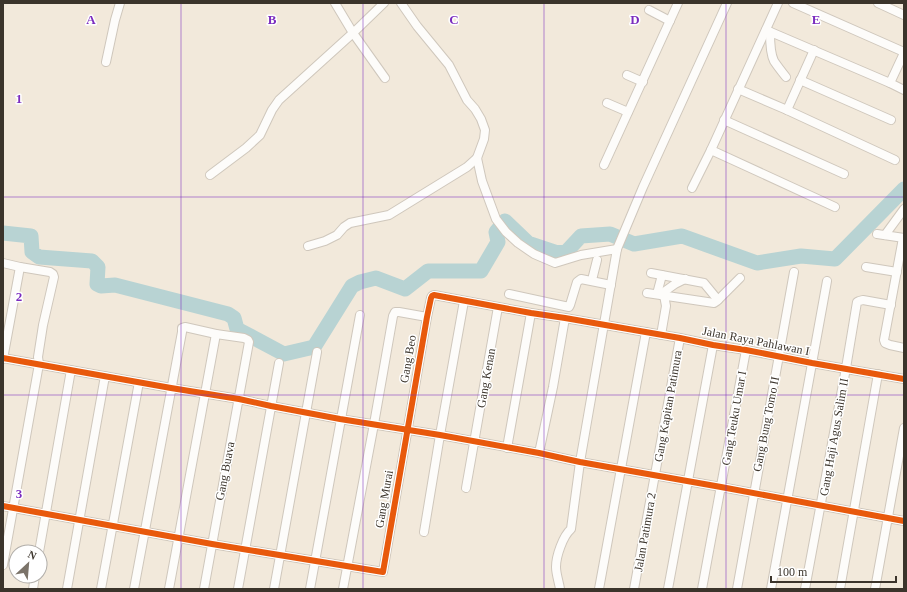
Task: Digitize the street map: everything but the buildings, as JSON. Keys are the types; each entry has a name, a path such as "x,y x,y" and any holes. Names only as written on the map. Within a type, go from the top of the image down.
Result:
{"street":[{"path":"106,62 114,20 120,3"},
{"path":"335,3 353,33 385,78"},
{"path":"210,175 246,148 260,135 272,110 279,100 384,3"},
{"path":"308,246 325,241 337,235 350,223 389,215 468,167 477,158 484,139 485,130 481,119 467,100 449,65 417,26 401,3"},
{"path":"604,165 678,3"},
{"path":"560,589 556,567 559,552 567,532 571,529 580,462 618,247 643,187 727,3"},
{"path":"692,188 711,150 738,89 768,31 778,3"},
{"path":"793,3 904,52 890,83"},
{"path":"878,3 904,15"},
{"path":"649,10 670,21"},
{"path":"768,31 904,90"},
{"path":"768,31 772,56 786,77"},
{"path":"788,110 814,50"},
{"path":"627,75 642,82"},
{"path":"800,80 891,120"},
{"path":"738,89 788,110 895,160"},
{"path":"607,103 628,112"},
{"path":"724,120 844,174"},
{"path":"711,150 835,207"},
{"path":"477,158 482,181 496,219 506,232 518,243 534,254 555,263 581,255 618,247"},
{"path":"904,209 881,234 904,238 884,340 885,343 904,348"},
{"path":"592,280 597,260"},
{"path":"3,263 50,272 54,277 43,325 38,357 39,364 3,564"},
{"path":"20,267 3,358 239,399 340,419 440,435 904,521"},
{"path":"866,267 897,272"},
{"name":"Gang Bung Tomo II","path":"737,589 794,272"},
{"path":"651,273 704,283 718,300"},
{"path":"661,335 666,306 661,294 662,275"},
{"path":"647,293 714,303 740,278"},
{"path":"510,294 569,307 577,282 581,279 611,285"},
{"path":"661,294 675,284 685,280"},
{"path":"771,589 827,281"},
{"name":"Jalan Raya Pahlawan I","path":"434,295 497,310 531,313 605,324 904,379"},
{"name":"Gang Beo","path":"407,430 427,317 431,298 434,295"},
{"name":"Gang Haji Agus Salim II","path":"805,589 857,302 863,300 891,305"},
{"path":"424,532 464,301"},
{"name":"Gang Kenan","path":"466,488 497,310"},
{"path":"343,589 393,316 395,312 398,312 427,317"},
{"path":"507,448 531,313"},
{"path":"310,589 360,315"},
{"path":"539,453 565,318"},
{"path":"134,589 146,532 182,328 185,326 216,334 169,589"},
{"path":"599,589 646,332"},
{"name":"Gang Buava","path":"204,589 249,342 244,338 216,334"},
{"name":"Gang Kapitan Patimura","path":"655,475 680,338"},
{"path":"668,589 713,345"},
{"name":"Gang Teuku Umar I","path":"702,589 746,350"},
{"path":"274,589 317,352"},
{"path":"238,589 279,363"},
{"path":"40,544 71,370"},
{"path":"840,589 878,374"},
{"path":"67,589 105,376"},
{"path":"101,589 139,382"},
{"path":"875,589 904,428"},
{"name":"Gang Murai","path":"348,566 383,572 407,430"},
{"name":"Jalan Patimura 2","path":"634,589 655,475"},
{"path":"3,506 212,544 348,566"}],"waterway":[{"path":"3,233 31,236 32,252 39,257 92,261 98,267 97,284 101,286 115,285 228,314 234,318 237,329 284,354 314,347 352,286 360,282 376,278 405,289 428,271 481,271 498,242 496,232 505,221 528,243 558,253 567,251 581,236 610,234 634,244 682,236 757,263 801,256 835,259 904,189"}],"cycle path":[{"path":"3,506 212,544 383,572 427,317 431,298 434,295 904,379"},
{"path":"3,358 239,399 340,419 440,435 904,521"}]}
